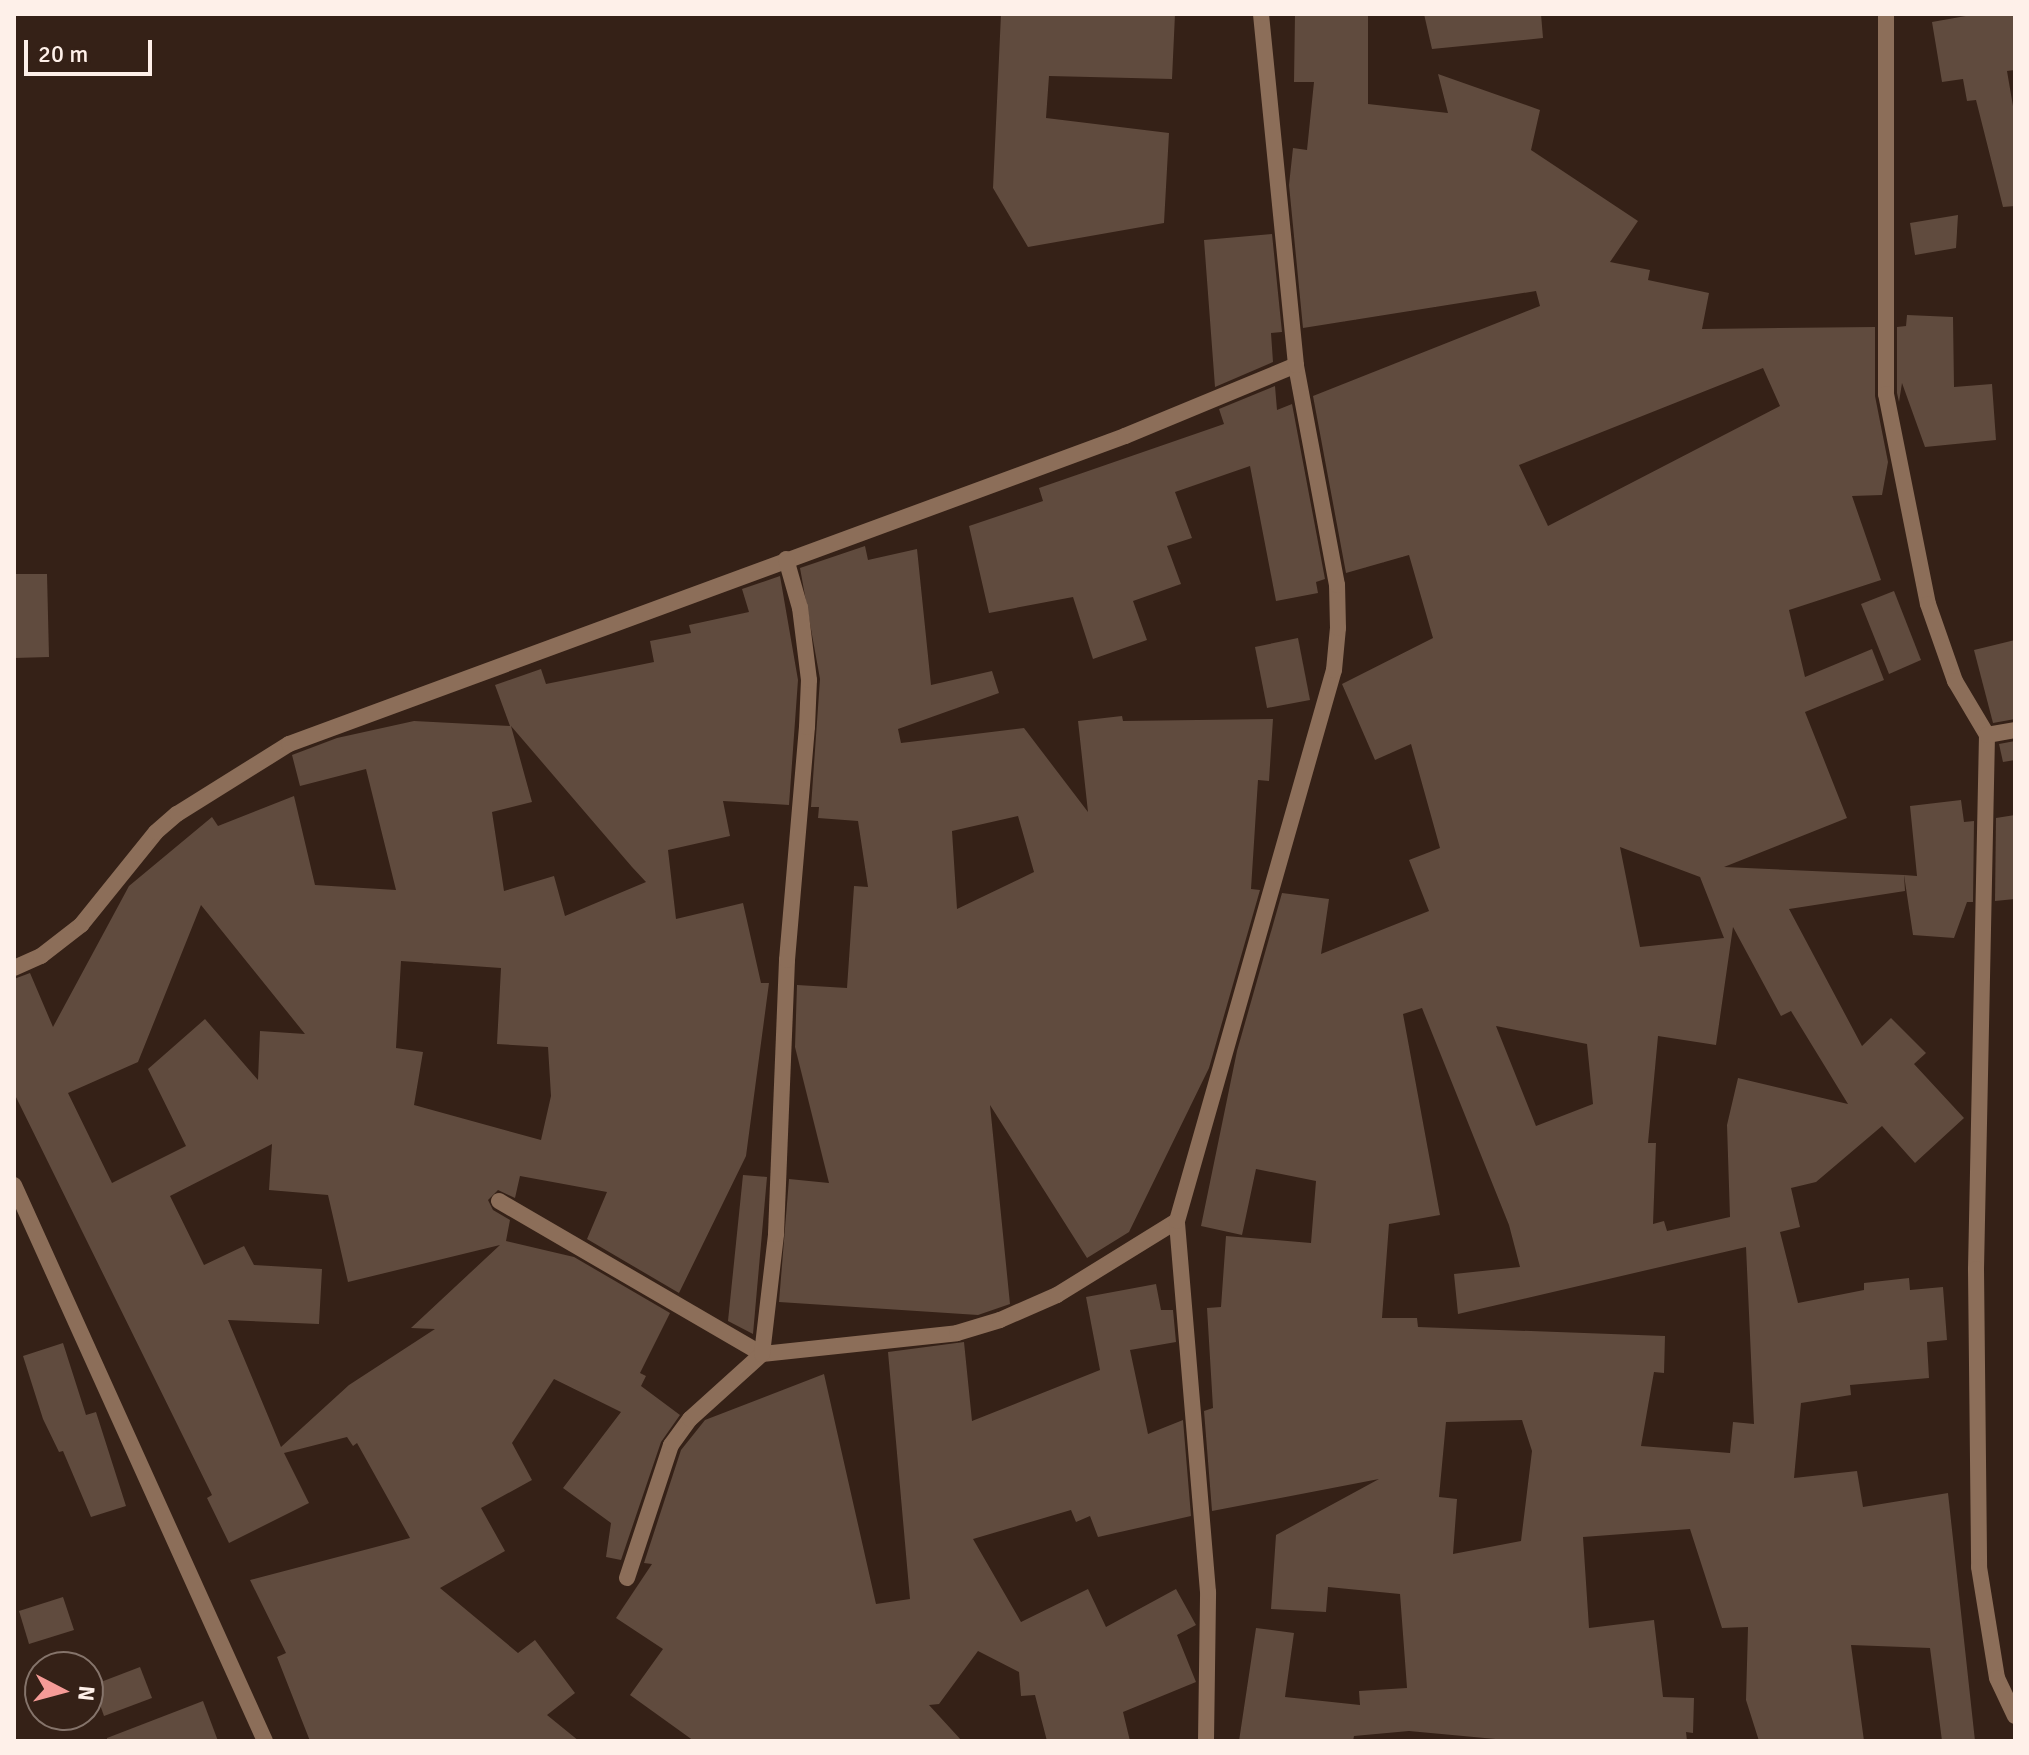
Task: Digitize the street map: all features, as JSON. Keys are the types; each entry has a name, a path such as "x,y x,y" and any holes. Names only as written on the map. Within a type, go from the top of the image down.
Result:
{"street":[{"path":"1206,1741 1208,1592 1177,1221 1334,670 1337,585 1296,365 1261,14"},
{"path":"1886,14 1886,394 1928,604 1955,681 1987,735 1976,1269 1979,1567 1997,1678 2015,1716"},
{"path":"14,968 41,956 81,925 156,832 177,814 289,744 1125,436 1296,365"},
{"path":"762,1354 776,1234 787,960 809,680 800,608 786,559"},
{"path":"1987,735 2015,730"},
{"path":"14,1185 265,1741"},
{"path":"499,1201 762,1354"},
{"path":"627,1578 671,1445 690,1419 762,1354 957,1333 1000,1320 1057,1295 1177,1221"}],"building":[{"path":"1001,14 1175,14 1172,79 1049,76 1046,118 1169,133 1164,223 1028,247 993,188"},
{"path":"1295,14 1368,14 1368,104 1448,113 1438,74 1540,110 1531,150 1638,221 1610,262 1650,270 1648,280 1709,293 1702,329 1875,327 1875,396 1888,462 1882,495 1852,496 1881,580 1789,610 1805,677 1872,649 1884,680 1805,712 1847,818 1724,867 1904,875 1905,891 1789,909 1862,1046 1891,1018 1926,1053 1914,1064 1964,1118 1915,1163 1882,1126 1816,1182 1791,1188 1800,1227 1780,1232 1798,1303 1864,1290 1864,1283 1909,1278 1910,1290 1943,1287 1947,1340 1927,1342 1929,1378 1850,1385 1851,1395 1801,1403 1794,1478 1857,1471 1863,1507 1948,1493 1975,1741 1942,1741 1930,1648 1851,1645 1864,1741 1759,1741 1746,1700 1748,1627 1722,1628 1690,1529 1583,1537 1589,1628 1654,1620 1663,1697 1694,1698 1693,1733 1686,1732 1687,1741 1517,1741 1409,1731 1354,1736 1353,1741 1239,1741 1256,1628 1294,1633 1285,1697 1360,1705 1359,1691 1407,1688 1400,1594 1328,1587 1326,1612 1271,1609 1276,1535 1379,1479 1212,1511 1204,1411 1213,1408 1207,1308 1221,1307 1226,1236 1311,1243 1316,1181 1256,1169 1242,1235 1201,1226 1237,1051 1282,893 1329,899 1321,954 1429,911 1409,860 1440,848 1411,744 1375,760 1342,684 1433,638 1409,555 1346,573 1313,396 1540,306 1536,291 1303,328 1289,185 1293,148 1307,150 1314,82 1294,82","holes":["1763,368 1780,406 1548,526 1519,465","1620,847 1700,877 1724,938 1640,947","1733,927 1781,1016 1791,1011 1848,1104 1738,1078 1727,1125 1730,1217 1667,1231 1664,1221 1653,1224 1656,1143 1648,1143 1658,1036 1716,1045","1422,1008 1509,1225 1520,1267 1454,1274 1458,1314 1746,1247 1754,1424 1733,1422 1730,1453 1641,1446 1654,1372 1664,1373 1665,1336 1418,1327 1417,1318 1382,1318 1389,1224 1440,1215 1403,1014","1496,1026 1587,1044 1593,1104 1536,1126","1522,1420 1532,1451 1521,1541 1453,1554 1457,1499 1439,1497 1446,1422"]},
{"path":"1424,14 1541,14 1543,38 1432,49"},
{"path":"1977,14 2015,14 2015,70 2007,71 2015,118 2015,206 2003,207 1976,100 1967,101 1963,79 1942,82 1932,22"},
{"path":"1958,215 1956,248 1915,255 1910,223"},
{"path":"1272,234 1282,332 1271,333 1273,362 1215,387 1204,240"},
{"path":"1907,315 1953,317 1954,387 1992,384 1996,440 1925,447 1902,383 1899,402 1897,393 1897,327 1906,326"},
{"path":"1275,386 1277,410 1292,404 1325,579 1316,582 1318,593 1276,601 1250,466 1175,492 1192,538 1167,546 1181,584 1133,601 1147,640 1093,659 1073,597 989,613 969,526 1043,501 1039,488 1224,424 1219,409"},
{"path":"865,546 868,560 917,549 931,685 992,671 999,693 898,729 901,743 1024,728 1088,812 1078,721 1122,716 1123,721 1273,719 1269,781 1258,780 1251,889 1260,890 1209,1068 1129,1232 1087,1258 990,1105 1010,1304 978,1315 779,1302 789,1179 829,1183 795,1047 797,985 847,988 854,886 868,887 858,821 818,818 819,807 811,807 820,679 800,568","holes":["1018,816 1034,872 957,909 952,831"]},
{"path":"14,574 47,574 49,657 14,658"},
{"path":"780,576 798,680 789,805 723,801 730,836 668,850 676,919 743,903 761,983 769,983 746,1156 679,1293 587,1239 607,1192 520,1176 515,1198 498,1190 488,1200 493,1210 510,1220 506,1241 574,1257 670,1313 640,1373 646,1376 641,1386 680,1415 661,1442 621,1560 606,1557 611,1523 563,1488 621,1412 554,1379 512,1443 532,1480 481,1508 505,1551 440,1588 518,1653 535,1640 575,1693 547,1715 579,1741 310,1741 277,1657 286,1653 250,1580 410,1538 357,1443 353,1446 347,1437 284,1453 309,1503 229,1543 207,1498 212,1495 14,1093 14,979 30,973 53,1027 129,886 212,817 218,826 294,796 315,885 396,890 366,769 300,786 292,755 337,738 414,721 510,726 495,685 541,669 546,684 654,662 650,641 691,633 689,625 749,612 742,589","holes":["511,726 646,882 565,916 554,876 504,891 492,812 532,802","201,905 305,1034 260,1031 258,1080 205,1019 148,1069 186,1146 112,1183 68,1093 138,1062","401,961 501,968 497,1044 548,1047 551,1096 541,1140 414,1105 423,1052 396,1048","272,1144 269,1190 328,1195 348,1282 500,1245 411,1328 435,1329 349,1385 281,1447 228,1320 319,1324 322,1269 254,1265 244,1246 204,1265 170,1196"]},
{"path":"1894,591 1921,660 1889,674 1861,604"},
{"path":"1298,638 1310,700 1267,708 1255,647"},
{"path":"2015,640 2015,719 1993,723 1974,650"},
{"path":"2015,741 2015,760 2003,762 1999,744"},
{"path":"1961,800 1964,822 1974,821 1973,902 1967,902 1954,938 1913,935 1904,875 1917,876 1910,806"},
{"path":"2015,815 2015,899 1995,901 1996,818"},
{"path":"743,1175 767,1177 753,1334 728,1321"},
{"path":"1156,1284 1161,1310 1173,1310 1176,1342 1130,1350 1148,1434 1183,1420 1191,1516 1098,1537 1090,1516 1076,1522 1071,1510 973,1539 1021,1622 1088,1589 1106,1627 1176,1589 1196,1625 1177,1635 1196,1682 1123,1712 1130,1741 1047,1741 1035,1695 1021,1696 1019,1672 978,1651 939,1704 929,1705 962,1741 694,1741 630,1695 663,1649 616,1618 652,1564 644,1563 681,1450 705,1420 824,1374 876,1604 910,1599 888,1352 964,1342 972,1421 1100,1370 1086,1297"},
{"path":"63,1343 86,1415 96,1412 126,1506 91,1517 63,1451 59,1452 43,1419 23,1356"},
{"path":"63,1597 74,1630 29,1644 19,1611"},
{"path":"140,1667 152,1698 104,1716 104,1681"},
{"path":"203,1701 218,1741 107,1741 107,1738"}]}
